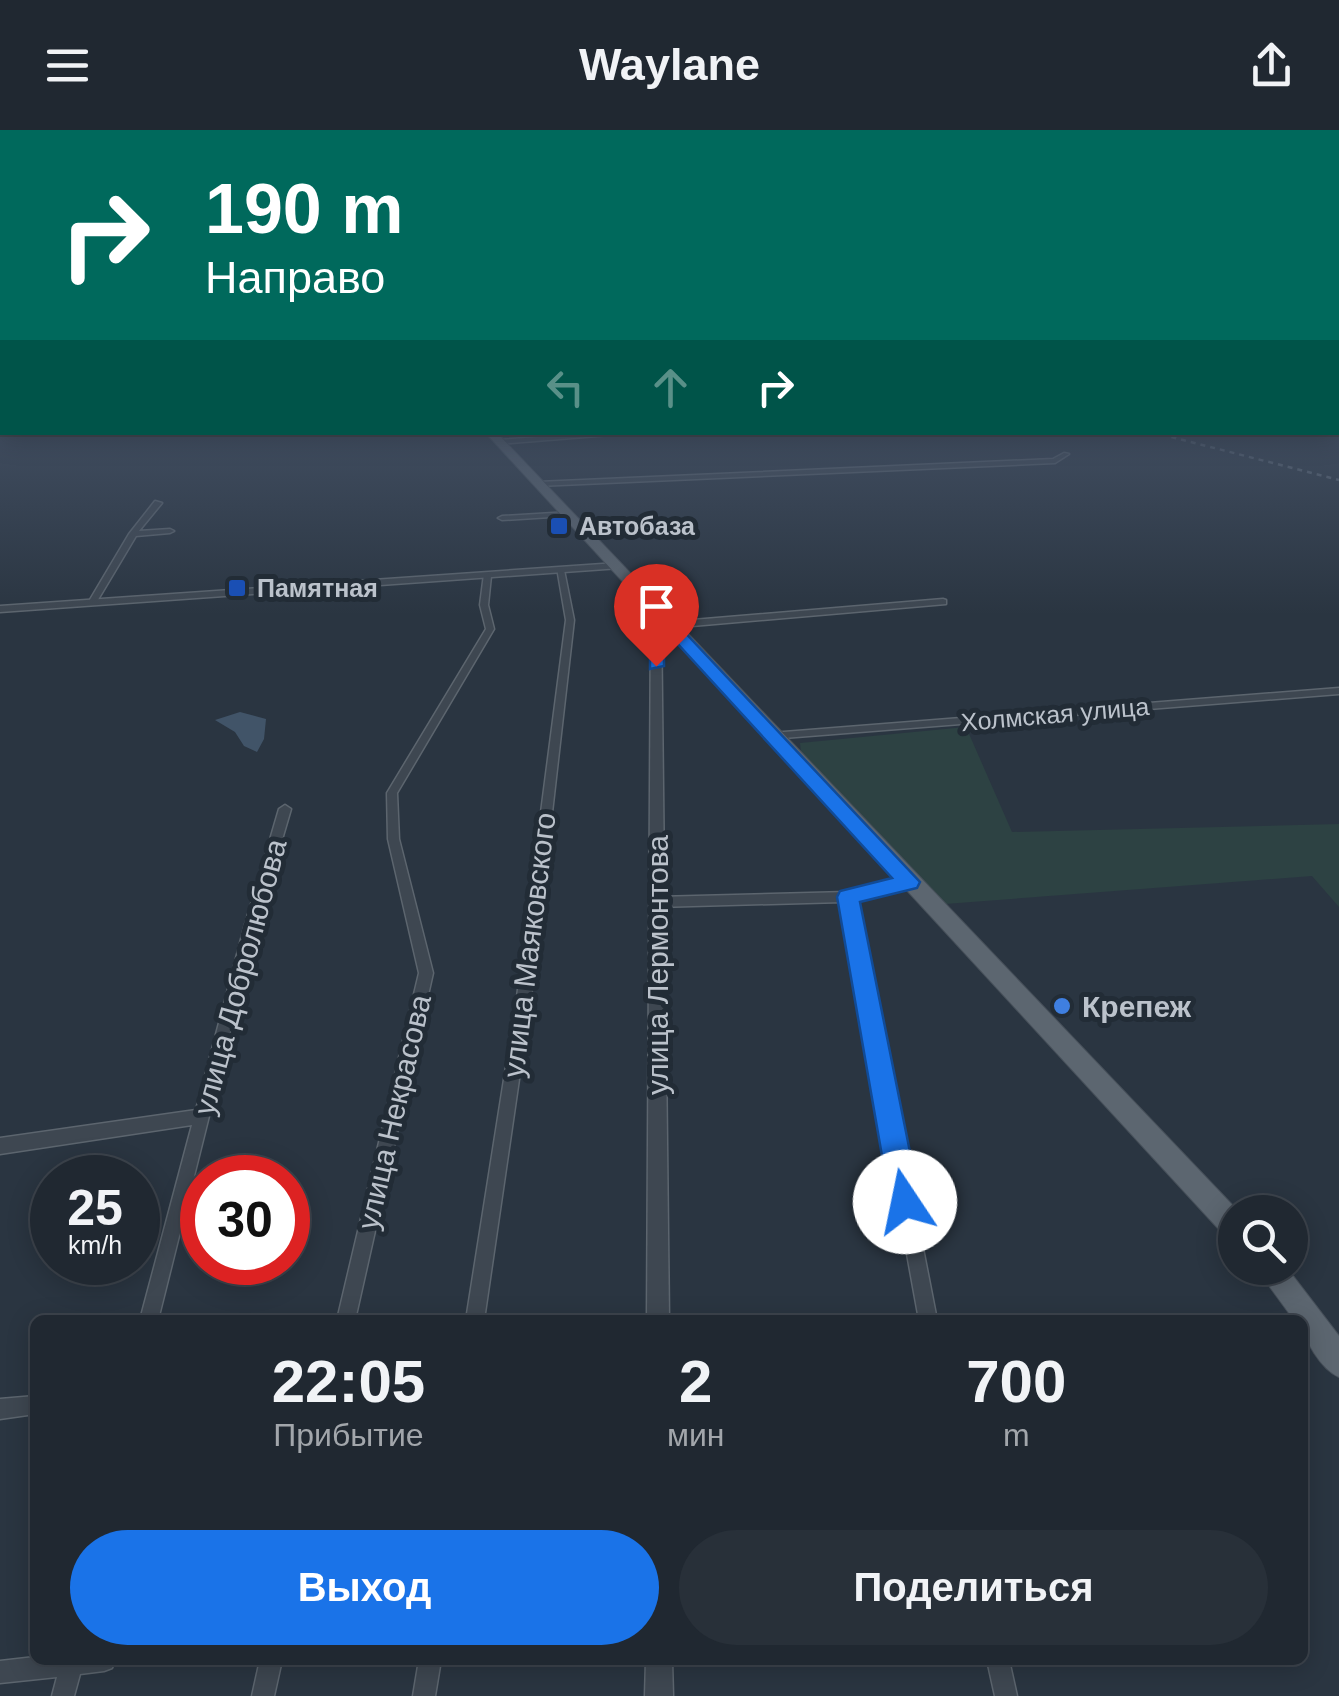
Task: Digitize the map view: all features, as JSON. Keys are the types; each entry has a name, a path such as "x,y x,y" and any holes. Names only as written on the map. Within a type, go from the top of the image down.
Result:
{"main road":[{"path":"524,469 1218,1210"},
{"path":"1284,1285 1339,1362"}],"street":[{"path":"538,484 859,469"},
{"path":"92,603 133,534 158,503"},
{"path":"502,518 567,514"},
{"path":"133,534 170,531"},
{"path":"0,609 617,566"},
{"name":"улица Маяковского","path":"477,1315 524,997 570,620 560,570"},
{"name":"улица Некрасова","path":"347,1315 426,973 420,932 400,880 390,820 392,793 490,629 484,605 487,576"},
{"path":"669,625 943,602"},
{"name":"улица Лермонтова","path":"656,610 658,1315"},
{"name":"Холмская улица","path":"771,736 1339,691"},
{"name":"улица Добролюбова","path":"150,1315 250,928 285,809"},
{"path":"656,902 848,897 909,882"},
{"path":"848,897 927,1315"},
{"path":"0,1146 203,1116"},
{"path":"0,1409 30,1406"},
{"path":"0,1672 50,1665"},
{"path":"63,1696 70,1665"},
{"path":"263,1696 270,1665"},
{"path":"424,1696 429,1665"},
{"path":"659,1665 659,1696"},
{"path":"999,1665 1006,1696"}],"green space":[{"path":"966,727 1012,832 1339,824 1339,907 1312,876 945,904 801,752 800,743"}],"water":[{"path":"240,712 266,719 264,739 257,752 244,746 235,732 215,720"}],"railway":[{"path":"1296,469 1339,480"}],"place":[{"name":"Автобаза","path":"559,526"},
{"name":"Памятная","path":"237,588"},
{"name":"Крепеж","path":"1062,1006"}],"route":[{"path":"656,666 656,610 909,882 848,897 905,1202"}]}
